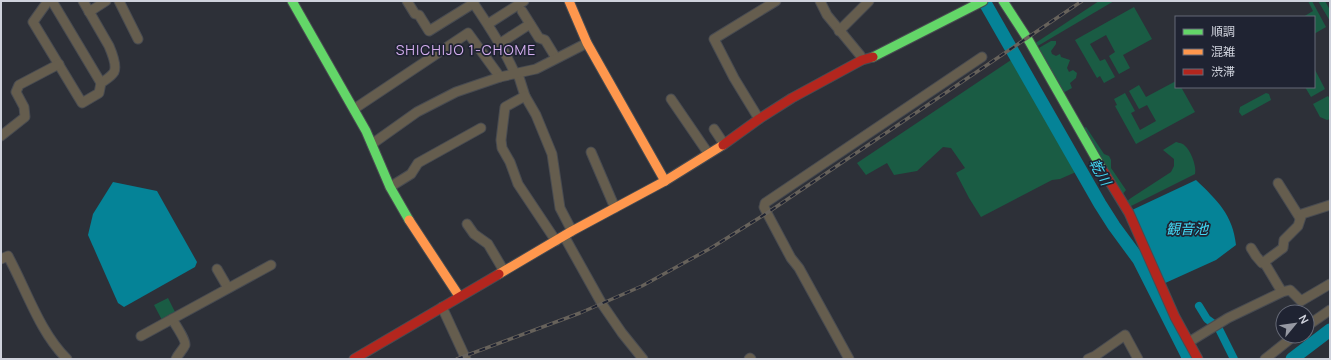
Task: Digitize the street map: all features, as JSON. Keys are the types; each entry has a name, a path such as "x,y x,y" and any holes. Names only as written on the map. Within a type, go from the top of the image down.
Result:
{"street":[{"path":"48,1 33,22 82,103 100,93 101,83 52,1"},
{"path":"83,1 110,46 112,53 115,69 112,75 101,83"},
{"path":"89,12 106,1"},
{"path":"119,1 138,38"},
{"path":"292,1 354,109 372,144 390,186 412,224 459,296"},
{"path":"407,1 415,14 419,15 430,31 473,2 488,24 511,65 525,96 536,115 552,154 560,208 572,231"},
{"path":"488,24 524,1"},
{"path":"569,1 587,43 665,180"},
{"path":"759,119 734,78 714,39 776,1"},
{"path":"820,1 827,15 860,55 862,60"},
{"path":"839,30 868,1"},
{"path":"1003,1 1029,41 1074,121 1129,213 1175,317 1198,359"},
{"path":"354,359 459,296 665,180 724,144 792,98 862,60 868,59 977,2"},
{"path":"522,10 539,38 545,40 556,58"},
{"path":"499,44 530,24"},
{"path":"354,109 468,33 500,77"},
{"path":"372,144 424,109 456,92 500,77 536,69 587,43"},
{"path":"849,359 799,268 791,258 764,207 766,203 982,57"},
{"path":"1,136 25,117 25,111 16,92 19,85 59,64"},
{"path":"525,96 505,107 500,140 518,184 560,239 604,307 622,333 643,359"},
{"path":"671,99 708,153"},
{"path":"390,186 411,174 418,163 481,128"},
{"path":"714,129 724,144"},
{"path":"591,152 615,208"},
{"path":"1278,183 1300,218"},
{"path":"1264,262 1283,248 1284,240 1298,226 1302,214 1330,205"},
{"path":"467,224 474,234 488,244 504,271"},
{"path":"1251,248 1260,261 1262,263 1264,262 1282,292"},
{"path":"1,260 8,256 41,322 59,351 66,359"},
{"path":"141,336 271,265"},
{"path":"217,269 228,288"},
{"path":"1189,342 1228,318 1282,292 1290,290 1301,302 1330,284"},
{"path":"442,307 466,359"},
{"path":"1315,320 1330,310"},
{"path":"172,319 185,342 184,347 179,352 176,359"},
{"path":"1088,359 1095,356 1104,355 1125,335 1138,359"},
{"path":"1265,359 1284,344"}],"green space":[{"path":"1099,1 1114,1 1036,47 1034,44"},
{"path":"1308,1 1312,1 1326,27 1315,33 1315,16 1305,16 1313,11"},
{"path":"1318,1 1325,1 1330,10 1330,21"},
{"path":"1134,7 1152,39 1123,55 1130,68 1119,74 1109,56 1115,52 1106,35 1090,44 1100,61 1105,59 1115,77 1104,83 1100,76 1097,78 1075,40"},
{"path":"1051,41 1056,41 1056,44 1051,51 1052,54 1056,56 1060,54 1061,57 1070,60 1067,68 1069,72 1073,70 1077,73 1076,78 1070,83 1072,88 1061,94 1037,49"},
{"path":"1011,60 1076,172 1060,179 1052,180 981,217 956,173 965,168 951,148 943,147 917,171 894,175 887,163 866,175 857,163"},
{"path":"1315,70 1325,89 1311,97 1306,88 1315,88"},
{"path":"1175,82 1175,88 1182,88 1195,112 1136,144 1115,106 1117,105 1114,99 1125,93 1135,111 1131,113 1140,130 1156,121 1147,105 1139,109 1129,91 1139,85 1146,97"},
{"path":"1266,93 1269,94 1271,100 1242,116 1239,112 1240,107"},
{"path":"1328,96 1330,99 1330,119 1327,120 1320,117 1313,104"},
{"path":"1086,127 1104,154 1109,156 1111,160 1111,168 1126,190 1122,195 1081,130"},
{"path":"1176,142 1183,144 1187,148 1194,163 1195,174 1129,207 1126,202 1171,172 1174,166 1174,159 1163,150"},
{"path":"168,298 175,312 162,320 154,305"}],"water":[{"name":"観音池","path":"1196,180 1211,194 1228,217 1236,245 1216,260 1163,284 1132,210"},
{"path":"113,182 157,191 197,262 195,267 124,307 118,303 88,235 93,214"}],"waterway":[{"name":"乾川","path":"984,1 1100,204 1139,260 1189,359"},
{"path":"1199,306 1207,319 1218,327 1234,359"},
{"path":"1292,359 1330,330"}],"railway":[{"path":"457,359 580,313 642,286 711,248 767,213 1082,1"}],"traffic: fast":[{"path":"292,1 366,131 390,187 409,220"},
{"path":"873,57 983,1"},
{"path":"1003,1 1029,41 1102,169"}],"traffic: slow":[{"path":"569,1 587,43 665,181"},
{"path":"499,274 572,231 665,181 723,145"},
{"path":"409,220 459,296"}],"traffic: jam":[{"path":"723,145 759,119 792,98 862,60 873,57"},
{"path":"1102,169 1129,213 1175,317 1198,359"},
{"path":"354,359 499,274"}],"district":[{"name":"SHICHIJO 1-CHOME","path":"466,50"}]}
